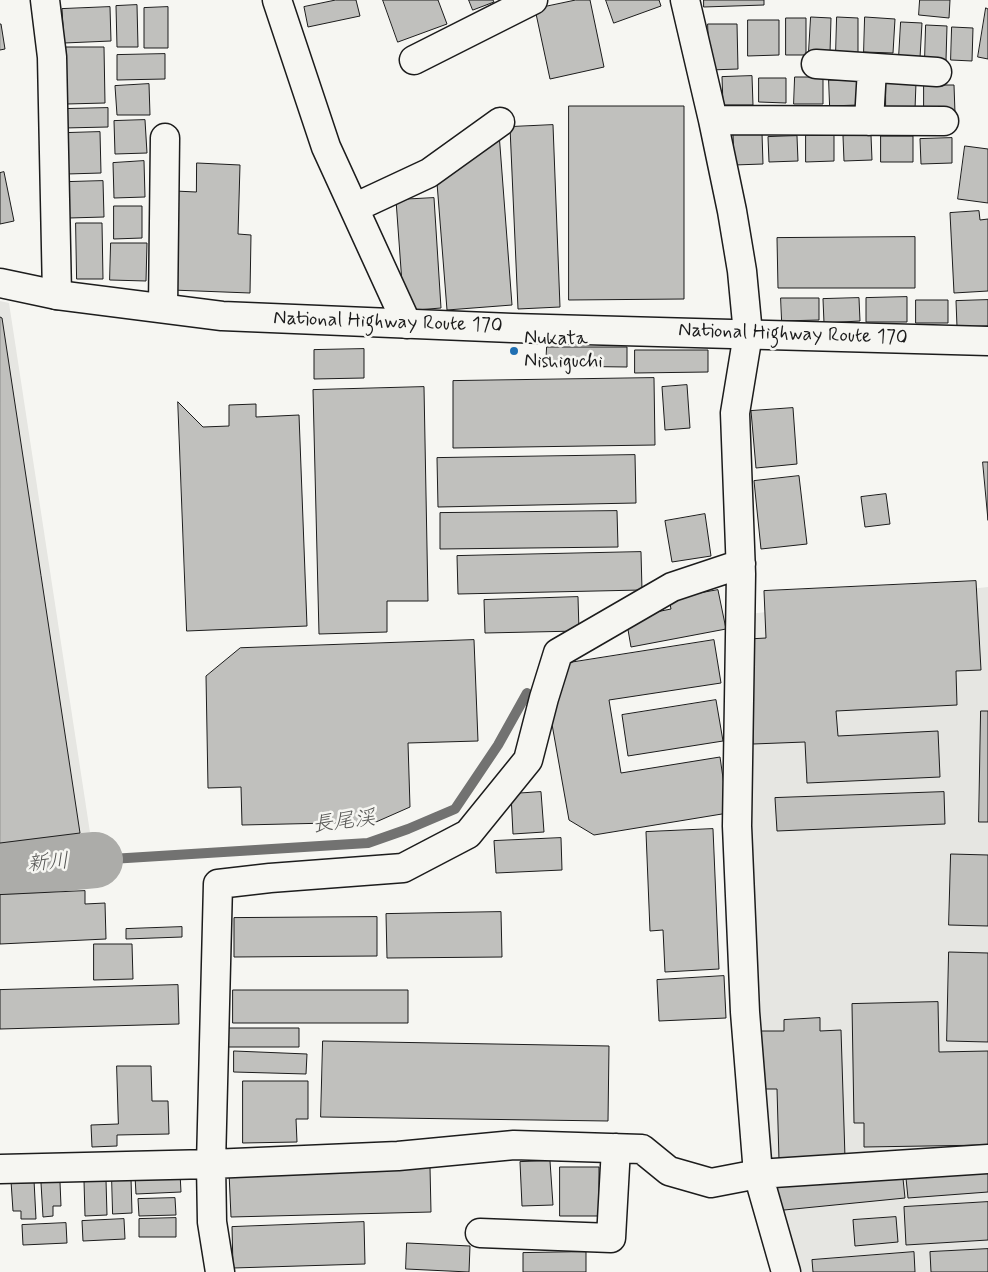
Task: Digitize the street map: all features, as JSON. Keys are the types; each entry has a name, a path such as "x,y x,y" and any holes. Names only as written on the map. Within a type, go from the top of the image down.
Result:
{"main road":[{"path":"45,0 52,57 57,295"},
{"path":"277,0 326,147 407,324"},
{"path":"414,60 533,0"},
{"path":"685,0 732,211 742,271 748,334 735,413 740,564 737,826 745,1012 758,1174 786,1272"},
{"path":"816,64 937,72"},
{"path":"869,120 872,69"},
{"path":"713,120 944,121"},
{"path":"354,208 429,173 500,122"},
{"path":"163,308 166,138"},
{"name":"National Highway Route 170","path":"0,283 57,295 222,316 512,328 988,341"},
{"path":"220,1272 212,1222 211,1164 218,884 403,868 468,834 528,760 558,652 672,587 740,564"},
{"path":"0,1169 211,1164 398,1156 514,1145 642,1149 669,1171 711,1183 758,1174 988,1159"},
{"path":"480,1233 611,1238 616,1148"}],"shaded area":[{"path":"0,301 9,303 93,852 0,857"},
{"path":"988,587 988,1272 786,1272 758,1174 740,615"}],"building":[{"path":"336,0 356,0 360,16 308,27 304,7"},
{"path":"383,0 438,0 447,24 398,42"},
{"path":"469,0 493,0 494,2 473,10"},
{"path":"576,0 590,0 604,67 550,79 535,9"},
{"path":"606,0 659,0 661,6 614,23"},
{"path":"704,0 764,0 764,5 704,7"},
{"path":"920,0 950,0 949,18 919,15"},
{"path":"137,5 138,47 117,47 116,6"},
{"path":"110,7 111,41 64,43 62,9"},
{"path":"168,7 168,48 144,48 144,8"},
{"path":"986,8 988,9 988,59 978,57"},
{"path":"811,17 831,18 830,53 809,51"},
{"path":"837,17 858,18 858,53 836,53"},
{"path":"865,17 895,19 893,53 864,52"},
{"path":"786,18 806,18 806,55 786,55"},
{"path":"748,20 779,20 779,55 748,56"},
{"path":"901,22 922,23 920,58 899,57"},
{"path":"0,24 5,49 0,50"},
{"path":"708,24 737,24 738,69 710,70"},
{"path":"926,25 947,26 946,60 925,59"},
{"path":"952,27 973,28 972,61 951,60"},
{"path":"66,47 104,47 105,103 67,104"},
{"path":"165,54 165,79 117,80 117,55"},
{"path":"752,76 753,105 723,105 722,77"},
{"path":"795,77 823,77 823,104 794,104"},
{"path":"759,78 786,78 786,103 759,102"},
{"path":"829,80 859,80 858,105 830,106"},
{"path":"886,82 916,83 915,109 886,109"},
{"path":"149,84 150,115 117,115 115,86"},
{"path":"924,85 954,85 955,113 924,113"},
{"path":"569,106 684,106 684,299 569,300"},
{"path":"108,108 108,127 64,128 64,109"},
{"path":"145,120 147,153 115,154 114,121"},
{"path":"553,125 560,307 518,309 510,127"},
{"path":"100,132 101,173 67,174 66,133"},
{"path":"499,133 512,305 447,310 437,183"},
{"path":"762,133 763,164 734,165 733,134"},
{"path":"806,135 834,135 834,161 806,162"},
{"path":"871,135 872,160 844,161 843,136"},
{"path":"797,136 798,161 769,162 768,137"},
{"path":"881,136 913,136 913,162 881,162"},
{"path":"952,138 952,163 921,164 920,139"},
{"path":"965,146 988,149 988,203 958,199"},
{"path":"144,161 145,197 114,198 113,163"},
{"path":"197,163 240,165 238,234 251,235 250,293 172,290 175,191 196,192"},
{"path":"4,172 14,221 0,224 0,173"},
{"path":"103,181 104,217 69,218 68,182"},
{"path":"434,198 441,308 404,311 396,200"},
{"path":"114,206 142,206 142,238 114,239"},
{"path":"979,211 980,220 988,219 988,291 954,293 950,213"},
{"path":"76,223 102,223 103,279 77,279"},
{"path":"915,237 915,288 778,288 777,238"},
{"path":"111,243 147,243 146,281 110,280"},
{"path":"907,297 907,322 866,322 866,298"},
{"path":"781,298 819,298 819,320 782,321"},
{"path":"859,298 860,321 824,323 823,299"},
{"path":"916,300 948,300 948,323 916,323"},
{"path":"988,300 988,326 957,327 956,301"},
{"path":"0,317 2,318 80,833 0,843"},
{"path":"547,347 627,347 627,367 546,366"},
{"path":"364,349 364,378 314,379 314,350"},
{"path":"635,350 708,350 708,372 635,373"},
{"path":"654,378 655,445 453,448 453,381"},
{"path":"687,385 690,428 665,430 662,387"},
{"path":"424,387 428,601 387,601 387,632 319,634 313,390"},
{"path":"178,402 203,427 229,426 229,405 256,404 256,417 299,415 307,626 187,631"},
{"path":"793,408 797,464 756,468 751,411"},
{"path":"635,455 636,503 438,507 437,458"},
{"path":"983,462 988,462 988,520"},
{"path":"799,476 807,544 761,549 754,481"},
{"path":"886,494 890,524 865,527 861,497"},
{"path":"617,511 618,547 440,549 440,513"},
{"path":"705,514 711,556 672,562 665,521"},
{"path":"641,552 642,590 458,594 457,556"},
{"path":"976,581 981,670 956,671 957,705 836,711 838,736 938,731 940,777 807,783 805,742 753,744 748,639 766,638 764,591"},
{"path":"718,590 726,629 631,647 626,618 671,609 669,599"},
{"path":"578,597 579,631 485,633 484,600"},
{"path":"474,640 478,741 408,743 410,807 376,822 242,825 241,787 208,788 206,676 240,648"},
{"path":"714,640 721,683 609,700 621,773 720,757 728,813 594,835 569,820 550,713 568,663"},
{"path":"716,700 723,741 628,756 622,715"},
{"path":"981,711 988,711 988,822 979,822"},
{"path":"541,792 544,832 513,834 511,794"},
{"path":"944,792 945,824 777,831 775,798"},
{"path":"713,829 719,969 665,972 663,930 650,931 646,832"},
{"path":"561,838 562,870 496,873 494,841"},
{"path":"951,854 988,855 988,926 949,925"},
{"path":"85,891 85,904 105,903 106,939 0,944 0,895"},
{"path":"501,912 502,957 387,958 386,914"},
{"path":"377,917 377,956 234,957 234,918"},
{"path":"182,927 182,937 126,939 126,929"},
{"path":"94,944 132,944 133,979 94,980"},
{"path":"949,952 988,953 988,1042 947,1041"},
{"path":"724,976 726,1018 659,1021 657,980"},
{"path":"178,985 179,1024 0,1029 0,990"},
{"path":"233,990 408,990 408,1023 233,1023"},
{"path":"938,1002 939,1052 988,1051 988,1145 864,1147 864,1123 854,1123 852,1004"},
{"path":"820,1018 820,1031 841,1030 845,1158 779,1160 777,1089 760,1089 759,1031 784,1031 784,1020"},
{"path":"225,1028 299,1028 299,1047 224,1047"},
{"path":"323,1041 609,1046 608,1121 321,1117"},
{"path":"234,1051 307,1054 306,1074 234,1072"},
{"path":"117,1066 151,1066 152,1101 168,1101 169,1134 117,1135 117,1146 92,1147 91,1125 118,1124"},
{"path":"243,1081 308,1081 308,1119 296,1119 297,1142 243,1143"},
{"path":"550,1161 553,1205 522,1206 520,1162"},
{"path":"988,1163 988,1192 908,1198 905,1168"},
{"path":"430,1167 431,1212 231,1217 229,1172"},
{"path":"560,1167 599,1167 599,1216 560,1216"},
{"path":"902,1169 905,1198 774,1211 771,1182"},
{"path":"180,1173 181,1192 136,1194 135,1176"},
{"path":"112,1178 131,1178 132,1213 113,1214"},
{"path":"34,1180 36,1219 21,1219 21,1211 13,1211 11,1181"},
{"path":"106,1180 107,1215 85,1216 84,1181"},
{"path":"60,1182 61,1206 53,1206 53,1216 43,1217 41,1183"},
{"path":"175,1198 176,1215 139,1216 138,1199"},
{"path":"988,1202 988,1240 906,1245 904,1207"},
{"path":"896,1217 898,1242 855,1246 853,1220"},
{"path":"176,1218 176,1237 139,1237 139,1219"},
{"path":"124,1219 125,1239 83,1241 82,1221"},
{"path":"364,1222 365,1264 233,1268 232,1227"},
{"path":"66,1223 67,1243 23,1245 22,1225"},
{"path":"407,1243 470,1246 469,1272 406,1269"},
{"path":"988,1249 988,1272 931,1272 930,1252"},
{"path":"586,1252 586,1272 523,1272 523,1253"},
{"path":"914,1252 915,1272 813,1272 812,1260"}],"waterway":[{"name":"長尾渓","path":"95,860 368,843 408,829 455,809 498,745 527,693"},
{"name":"新川","path":"0,869 95,860"}],"place":[{"name":"Nukata Nishiguchi","path":"514,351"}]}
